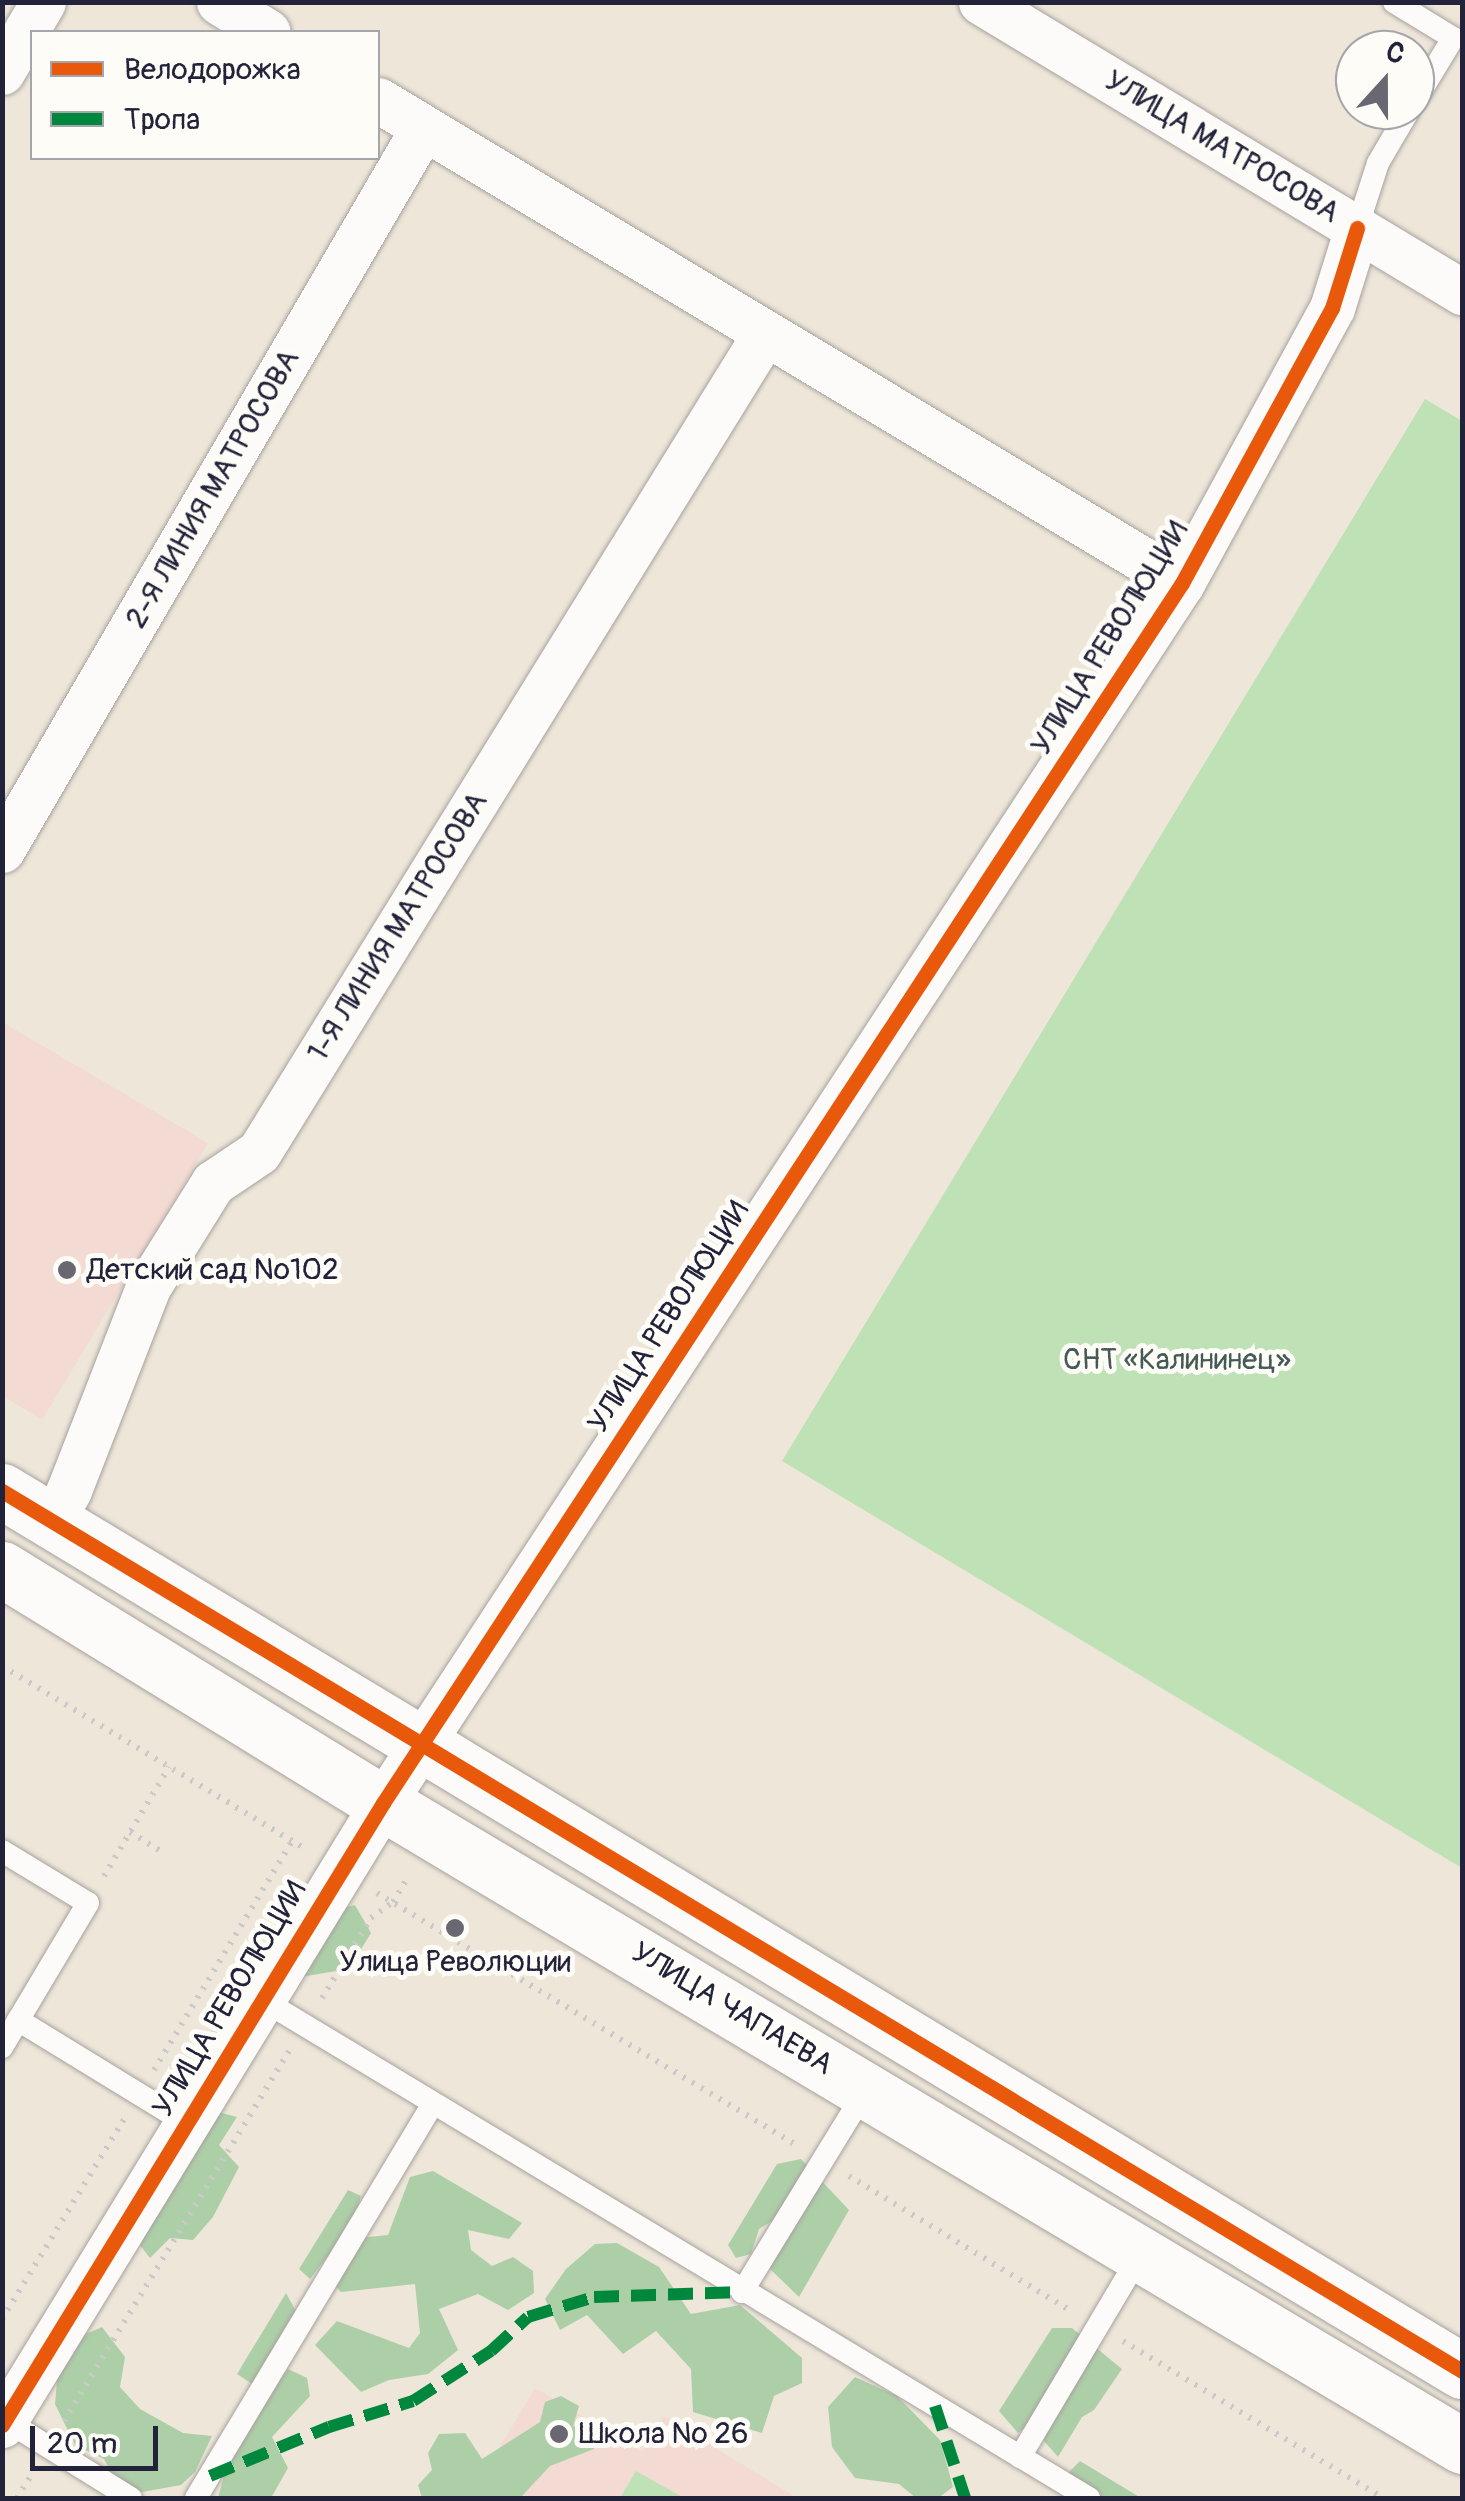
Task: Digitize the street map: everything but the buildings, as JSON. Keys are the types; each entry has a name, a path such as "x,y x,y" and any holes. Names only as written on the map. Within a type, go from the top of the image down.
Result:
{"street":[{"path":"2,72 44,2"},
{"path":"219,2 265,30"},
{"name":"УЛИЦА МАТРОСОВА","path":"982,2 1462,292"},
{"path":"380,101 1182,583"},
{"name":"2-Я ЛИНИЯ МАТРОСОВА","path":"2,850 423,128"},
{"name":"УЛИЦА РЕВОЛЮЦИИ","path":"4,2422 340,1870 1182,583 1332,308 1357,228"},
{"name":"1-Я ЛИНИЯ МАТРОСОВА","path":"52,1520 69,1490 148,1287 213,1183 258,1152 764,335"},
{"path":"2,1491 424,1742 1462,2372"},
{"name":"УЛИЦА ЧАПАЕВА","path":"2,1569 383,1803 1462,2446"}],"lane":[{"path":"1394,2 1459,35 1435,71"},
{"path":"1357,228 1378,163 1398,130"},
{"path":"2,1851 88,1903 2,2047"},
{"path":"262,1999 1089,2498"},
{"path":"18,2020 186,2124"},
{"path":"742,2292 866,2089"},
{"path":"196,2498 433,2104"},
{"path":"1020,2456 1140,2255"},
{"path":"4,2422 132,2498"},
{"path":"1044,2498 1046,2472"}],"path":[{"path":"2,1666 1383,2498"},
{"path":"88,1903 170,1767"},
{"path":"130,1832 163,1852"},
{"path":"17,2498 371,1918 393,1902 436,1832"}],"shaded area":[{"name":"Детский сад №102","path":"2,1022 208,1143 42,1420 3,1396"},
{"name":"Школа № 26","path":"535,2388 642,2452 664,2416 797,2498 469,2498"}],"green space":[{"name":"СНТ «Калининец»","path":"1425,399 1462,421 1462,1868 782,1461"},
{"path":"355,1905 371,1933 349,1969 300,1977 339,1909"},
{"path":"211,2110 237,2117 219,2145 239,2167 213,2217 193,2240 170,2238 150,2258 133,2236"},
{"path":"801,2159 849,2210 799,2297 770,2269 786,2229 772,2221 759,2229 751,2254 736,2258 728,2245 777,2164"},
{"path":"433,2171 522,2223 509,2239 468,2230 471,2250 492,2266 513,2257 533,2271 534,2293 508,2310 478,2294 439,2309 458,2350 428,2374 389,2380 361,2392 315,2345 337,2321 409,2348 420,2333 415,2284 341,2292 332,2283 332,2251 310,2279 299,2269 348,2190 361,2196 349,2239 388,2235 410,2177"},
{"path":"617,2243 659,2267 691,2314 740,2305 802,2358 802,2383 774,2396 762,2433 693,2412 691,2369 656,2331 623,2354 587,2315 560,2330 545,2299 566,2269 595,2244"},
{"path":"286,2293 298,2315 252,2384 237,2374"},
{"path":"102,2327 125,2357 120,2387 140,2409 183,2433 212,2436 195,2472 181,2485 142,2492 118,2486 104,2459 75,2445 55,2404 58,2369 72,2340"},
{"path":"1052,2328 1072,2328 1122,2369 1094,2410 1082,2417 1058,2457 1029,2424 1018,2433 999,2411"},
{"path":"288,2369 307,2378 310,2396 272,2437 288,2468 271,2498 218,2498 233,2443"},
{"path":"855,2377 897,2396 940,2440 953,2487 938,2498 916,2498 899,2484 855,2478 832,2447 828,2407"},
{"path":"561,2396 579,2406 573,2426 594,2433 594,2449 550,2466 520,2498 422,2498 418,2485 432,2470 428,2453 439,2434 465,2433 482,2459 540,2422 545,2402"},
{"path":"1080,2461 1141,2498 1093,2498 1067,2474"},
{"path":"636,2471 684,2498 620,2498"}],"marked path":[{"path":"210,2476 329,2427 413,2401 491,2351 528,2317 594,2297 742,2292"},
{"path":"935,2406 965,2498"}],"cycle path":[{"path":"2,2425 383,1803 1182,583 1332,308 1357,228"},
{"path":"2,1491 1462,2371"}],"place":[{"name":"Детский сад №102","path":"67,1270"},
{"name":"Улица Революции","path":"455,1928"},
{"name":"Школа № 26","path":"559,2434"}]}
